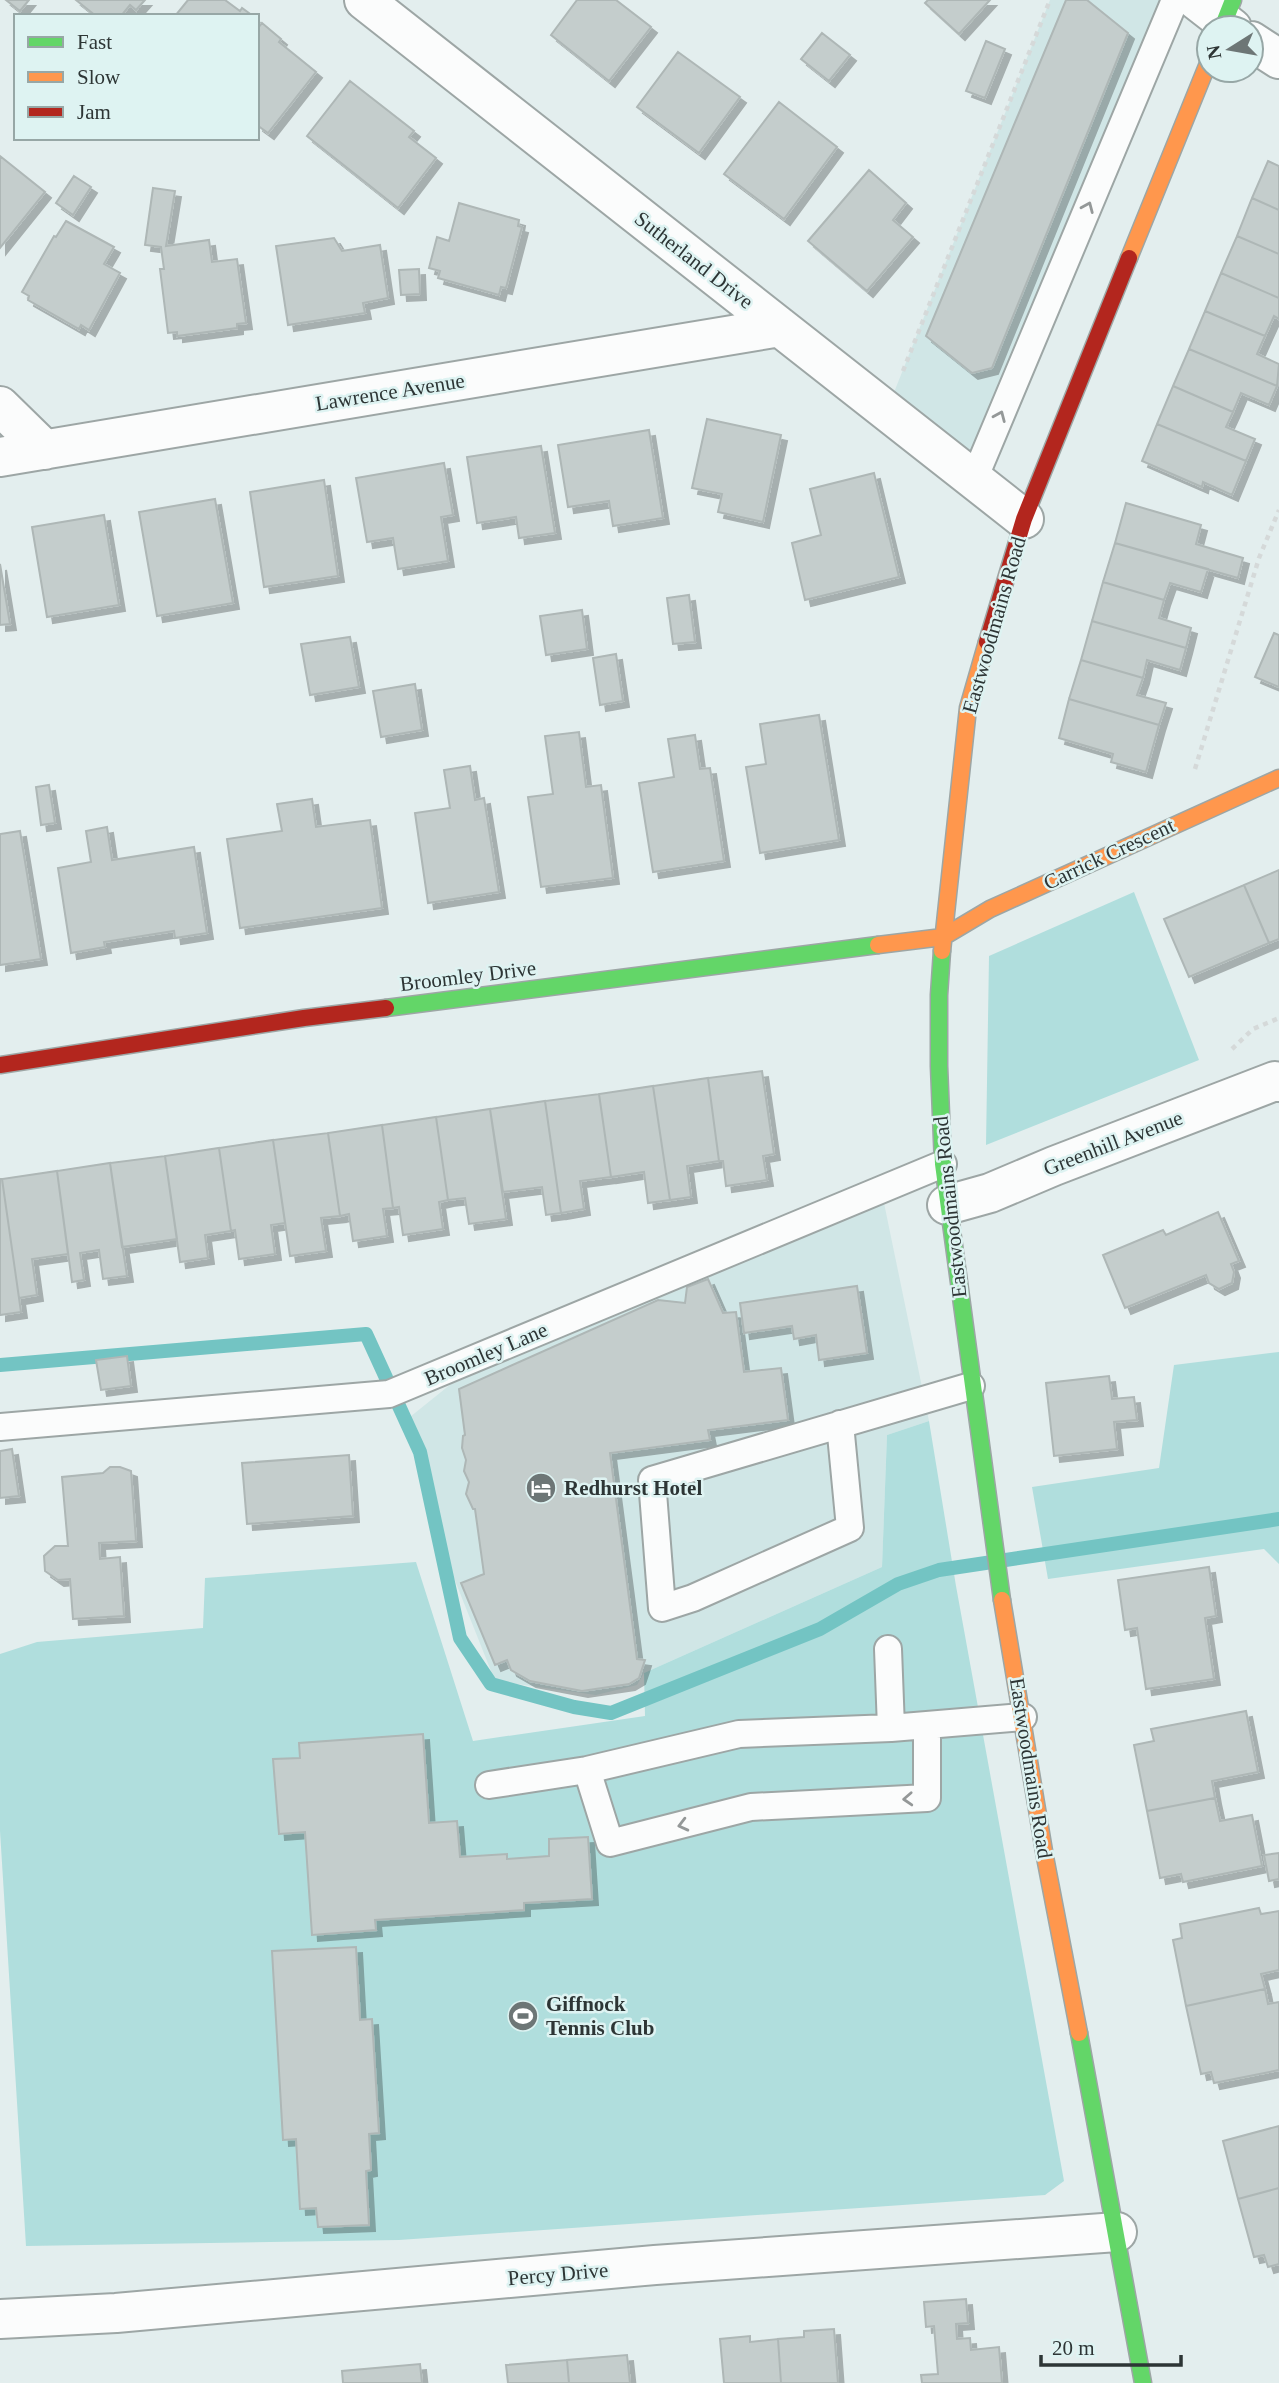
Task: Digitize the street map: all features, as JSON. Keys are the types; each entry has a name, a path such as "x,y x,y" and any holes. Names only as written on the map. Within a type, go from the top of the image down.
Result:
{"main road":[{"name":"Eastwoodmains Road","path":"1143,2383 1045,1857 995,1561 947,1205 939,1066 943,936 968,708 1024,519 1200,84"},
{"name":"Carrick Crescent","path":"943,936 990,909 1279,778"},
{"name":"Broomley Drive","path":"0,1066 304,1018 943,936"}],"street":[{"name":"Sutherland Drive","path":"364,0 1024,519"},
{"name":"Lawrence Avenue","path":"0,457 780,327"},
{"path":"0,407 45,450"},
{"name":"Greenhill Avenue","path":"947,1205 990,1193 1079,1156 1275,1081 1279,1082"},
{"name":"Percy Drive","path":"0,2319 116,2313 655,2265 1117,2232"}],"lane":[{"path":"974,479 1175,0"},
{"name":"Broomley Lane","path":"0,1427 389,1394 943,1164"},
{"path":"840,1424 850,1528 705,1592 662,1608 652,1480 840,1424 971,1386"},
{"path":"888,1649 891,1728"},
{"path":"489,1785 587,1770 739,1734 891,1728 1023,1717"},
{"path":"587,1770 610,1843 751,1807 927,1798 927,1725"}],"path":[{"path":"887,410 1050,0"},
{"path":"1182,821 1259,558 1279,510"}],"shaded area":[{"path":"1050,0 1175,0 974,479 887,410"},
{"path":"1134,892 1199,1060 986,1145 989,956"},
{"path":"884,1203 929,1421 887,1435 882,1567 644,1673 637,1685 596,1695 495,1681 446,1558 405,1421 451,1384"},
{"path":"1279,1352 1279,1564 1264,1549 1048,1579 1032,1487 1159,1468 1174,1365"},
{"name":"Giffnock Tennis Club","path":"929,1421 956,1586 1064,2181 1045,2195 399,2240 26,2246 0,1831 0,1654 37,1642 203,1628 205,1578 416,1562 473,1741 645,1716 644,1673 882,1567 887,1435"}],"building":[{"path":"6,0 29,0 20,11"},
{"path":"76,0 145,0 136,10 130,5 123,14 94,14"},
{"path":"188,0 225,0 240,11 242,8 250,14 177,14"},
{"path":"577,0 616,0 651,27 609,81 551,35"},
{"path":"928,0 990,0 959,34 925,3"},
{"path":"1066,0 1087,0 1128,33 992,368 972,373 926,336"},
{"path":"262,23 281,39 279,42 316,72 268,133 259,126 259,27"},
{"path":"822,33 850,55 829,81 801,59"},
{"path":"986,41 1005,49 985,98 966,91"},
{"path":"678,52 740,97 699,153 637,107"},
{"path":"350,81 414,131 409,137 436,158 398,208 307,136"},
{"path":"779,102 837,147 784,219 724,174"},
{"path":"0,156 45,192 0,248"},
{"path":"1268,161 1279,166 1279,210 1252,198"},
{"path":"869,170 906,203 893,220 913,237 867,291 808,241"},
{"path":"74,176 91,187 73,215 56,203"},
{"path":"153,188 175,191 166,246 209,240 212,262 237,259 246,323 237,324 237,328 177,336 177,332 168,333 160,269 164,269 161,247 145,245"},
{"path":"1252,198 1279,210 1279,254 1237,236"},
{"path":"459,203 519,220 518,226 522,227 506,288 501,287 499,295 438,278 440,271 429,268 437,237 449,241"},
{"path":"66,221 114,247 104,264 120,273 89,330 81,325 79,329 28,300 29,296 22,292 54,236 56,237"},
{"path":"1237,236 1279,254 1279,298 1221,273"},
{"path":"334,238 342,251 380,245 388,298 363,303 365,313 288,325 276,246"},
{"path":"419,269 420,294 401,295 399,270"},
{"path":"1221,273 1279,298 1279,319 1274,316 1265,336 1205,311"},
{"path":"1205,311 1265,336 1257,354 1279,364 1277,386 1189,349"},
{"path":"1189,349 1277,386 1269,405 1241,393 1233,412 1173,386"},
{"path":"1173,386 1233,412 1226,427 1255,439 1246,461 1157,424"},
{"path":"707,419 781,435 763,522 718,512 722,494 692,488"},
{"path":"1157,424 1246,461 1232,495 1203,482 1202,487 1142,461"},
{"path":"649,430 663,518 613,526 609,501 568,507 558,445"},
{"path":"541,446 555,533 519,538 516,517 477,523 467,457"},
{"path":"444,463 453,515 441,517 448,561 398,569 393,538 367,542 356,478"},
{"path":"874,473 899,577 805,600 792,543 821,535 810,489"},
{"path":"324,480 338,576 264,587 250,492"},
{"path":"215,499 233,603 157,616 139,512"},
{"path":"1126,503 1201,525 1196,544 1243,558 1238,578 1115,543"},
{"path":"104,515 119,605 47,617 32,527"},
{"path":"1115,543 1208,569 1201,592 1170,583 1164,600 1103,582"},
{"path":"0,564 10,624 0,625"},
{"path":"1103,582 1164,600 1159,618 1191,628 1186,648 1092,621"},
{"path":"689,595 695,642 673,644 667,598"},
{"path":"582,610 587,649 546,655 540,616"},
{"path":"1092,621 1186,648 1180,670 1147,660 1143,678 1081,660"},
{"path":"1274,633 1279,635 1279,687 1255,677"},
{"path":"350,637 359,687 310,695 301,644"},
{"path":"616,654 623,701 600,705 593,658"},
{"path":"1081,660 1143,678 1137,695 1166,703 1159,725 1069,699"},
{"path":"415,684 422,730 381,737 373,691"},
{"path":"1069,699 1159,725 1146,772 1111,762 1113,754 1059,738"},
{"path":"819,715 839,840 760,853 746,767 766,764 760,724"},
{"path":"579,732 586,787 601,785 613,878 541,887 528,797 553,794 545,736"},
{"path":"695,735 700,769 710,768 724,861 653,872 639,783 674,777 668,739"},
{"path":"470,766 475,800 484,798 499,892 428,903 415,813 450,808 444,770"},
{"path":"49,785 55,823 41,825 36,787"},
{"path":"312,799 316,827 370,820 382,908 240,928 227,839 282,831 277,804"},
{"path":"107,827 112,860 194,847 207,933 175,938 174,931 104,942 105,947 71,953 58,868 91,862 86,831"},
{"path":"20,831 41,959 0,965 0,834"},
{"path":"1279,870 1279,939 1269,943 1244,885"},
{"path":"1244,885 1269,943 1189,977 1164,919"},
{"path":"762,1071 774,1154 763,1156 767,1180 726,1186 723,1161 719,1161 708,1078"},
{"path":"708,1078 719,1161 687,1166 691,1197 670,1200 653,1086"},
{"path":"653,1086 670,1200 648,1203 644,1172 611,1177 599,1094"},
{"path":"599,1094 611,1177 580,1181 584,1209 561,1213 545,1101"},
{"path":"545,1101 561,1213 546,1215 542,1187 503,1192 490,1109"},
{"path":"490,1109 506,1219 469,1224 465,1198 448,1200 436,1117"},
{"path":"436,1117 448,1200 439,1202 443,1229 403,1235 399,1207 393,1208 382,1125"},
{"path":"382,1125 393,1208 383,1209 387,1236 353,1241 349,1214 340,1216 328,1133"},
{"path":"328,1133 340,1216 321,1218 326,1251 290,1256 273,1140"},
{"path":"273,1140 285,1223 271,1225 275,1254 239,1259 235,1230 231,1231 219,1148"},
{"path":"219,1148 231,1231 205,1235 208,1258 180,1262 165,1156"},
{"path":"165,1156 177,1239 122,1247 110,1163"},
{"path":"110,1163 127,1276 103,1279 99,1250 80,1253 84,1280 72,1282 57,1171"},
{"path":"57,1171 68,1254 32,1259 37,1295 19,1298 2,1179"},
{"path":"0,1179 21,1312 0,1315"},
{"path":"1218,1212 1239,1261 1231,1264 1234,1272 1232,1283 1219,1289 1209,1283 1206,1275 1125,1308 1103,1255 1163,1230 1166,1235"},
{"name":"Redhurst Hotel","path":"708,1279 723,1313 736,1312 744,1372 781,1368 788,1420 708,1430 710,1440 610,1453 637,1659 645,1660 639,1678 629,1684 582,1691 530,1681 511,1670 507,1660 495,1665 461,1583 484,1574 475,1509 466,1494 469,1482 464,1471 466,1460 462,1448 465,1435 459,1389 658,1300 685,1303 687,1287"},
{"path":"857,1286 867,1353 819,1360 816,1335 794,1339 792,1326 744,1333 740,1303"},
{"path":"127,1356 131,1386 101,1390 96,1360"},
{"path":"1109,1376 1112,1399 1134,1397 1137,1420 1114,1422 1117,1449 1054,1456 1046,1383"},
{"path":"12,1449 19,1496 0,1498 0,1451"},
{"path":"349,1455 353,1516 247,1524 242,1463"},
{"path":"110,1467 131,1471 136,1541 99,1543 100,1559 120,1557 124,1616 73,1619 70,1579 58,1580 45,1571 44,1556 55,1546 68,1546 62,1477 103,1473"},
{"path":"1209,1567 1216,1616 1205,1618 1214,1679 1146,1689 1137,1628 1125,1630 1118,1580"},
{"path":"1246,1711 1258,1772 1212,1781 1215,1798 1147,1811 1134,1745 1154,1741 1151,1729"},
{"path":"423,1734 429,1823 457,1821 460,1857 507,1854 507,1859 549,1856 549,1839 588,1837 592,1899 524,1903 524,1910 375,1920 376,1930 312,1935 305,1832 279,1834 273,1759 300,1758 299,1743"},
{"path":"1215,1798 1220,1821 1252,1815 1262,1866 1183,1882 1181,1874 1160,1878 1147,1811"},
{"path":"1279,1853 1279,1879 1269,1881 1264,1855"},
{"path":"1259,1908 1261,1914 1279,1911 1279,1970 1261,1974 1265,1989 1186,2006 1173,1940 1182,1938 1180,1924"},
{"path":"356,1947 360,2020 372,2019 379,2133 369,2134 371,2170 366,2171 369,2225 318,2227 316,2208 300,2209 296,2139 283,2140 272,1951"},
{"path":"1265,1989 1268,2004 1279,2002 1279,2070 1214,2083 1211,2072 1201,2074 1186,2006"},
{"path":"1279,2126 1279,2188 1238,2199 1223,2141"},
{"path":"1279,2188 1279,2264 1268,2267 1264,2255 1254,2257 1238,2199"},
{"path":"966,2299 968,2323 956,2324 957,2339 970,2338 971,2350 999,2347 1002,2383 922,2383 921,2375 938,2374 934,2326 926,2327 924,2302"},
{"path":"834,2329 838,2383 781,2383 778,2339 804,2337 804,2331"},
{"path":"750,2336 750,2342 778,2339 781,2383 724,2383 720,2339"},
{"path":"627,2355 630,2383 569,2383 567,2360"},
{"path":"567,2360 569,2383 508,2383 506,2365"},
{"path":"420,2364 422,2383 343,2383 342,2371"}],"waterway":[{"path":"0,1365 366,1334 420,1452 460,1638 491,1684 574,1707 611,1713 820,1629 898,1584 939,1570 1279,1519"}],"traffic: fast":[{"path":"1228,14 1233,0"},
{"path":"386,1008 878,945"},
{"path":"942,951 939,1066 943,1164 1002,1600"},
{"path":"1079,2033 1143,2383"}],"traffic: slow":[{"path":"1129,258 1200,84"},
{"path":"942,951 968,708 987,642"},
{"path":"878,945 943,937 990,909 1279,778"},
{"path":"1002,1600 1045,1857 1079,2033"}],"traffic: jam":[{"path":"987,642 1024,519 1129,258"},
{"path":"0,1065 386,1008"}],"place":[{"name":"Redhurst Hotel","path":"541,1488"},
{"name":"Giffnock Tennis Club","path":"523,2016"}]}
